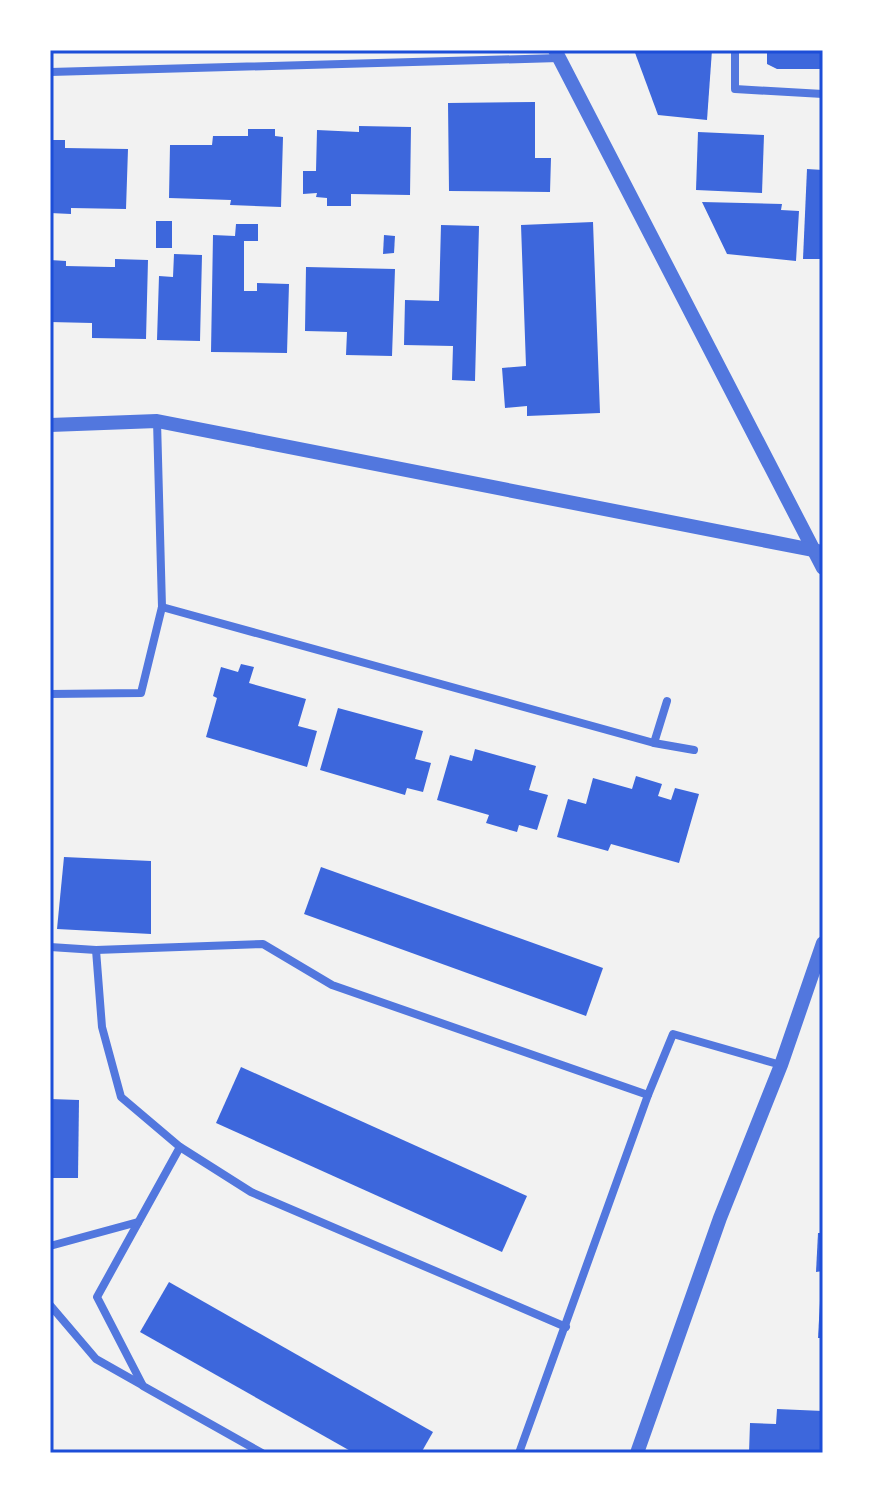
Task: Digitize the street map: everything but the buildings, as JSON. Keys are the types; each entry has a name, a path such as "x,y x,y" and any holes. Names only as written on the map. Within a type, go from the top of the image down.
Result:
{"street":[{"path":"735,50 735,89 823,94"},
{"path":"50,72 557,54 818,550 823,568"},
{"path":"50,425 157,421 818,550"},
{"path":"50,694 141,693 162,607 157,421"},
{"path":"162,607 654,743 694,750"},
{"path":"654,743 667,701"},
{"path":"637,1453 720,1218 781,1065 823,943"},
{"path":"50,947 96,950 263,944 332,985 648,1095"},
{"path":"96,950 102,1027 121,1097 180,1147 251,1192 566,1327"},
{"path":"519,1453 648,1095 673,1034 781,1065"},
{"path":"143,1386 97,1297 180,1147"},
{"path":"50,1246 139,1222"},
{"path":"50,1308 96,1359 262,1453"}]}
